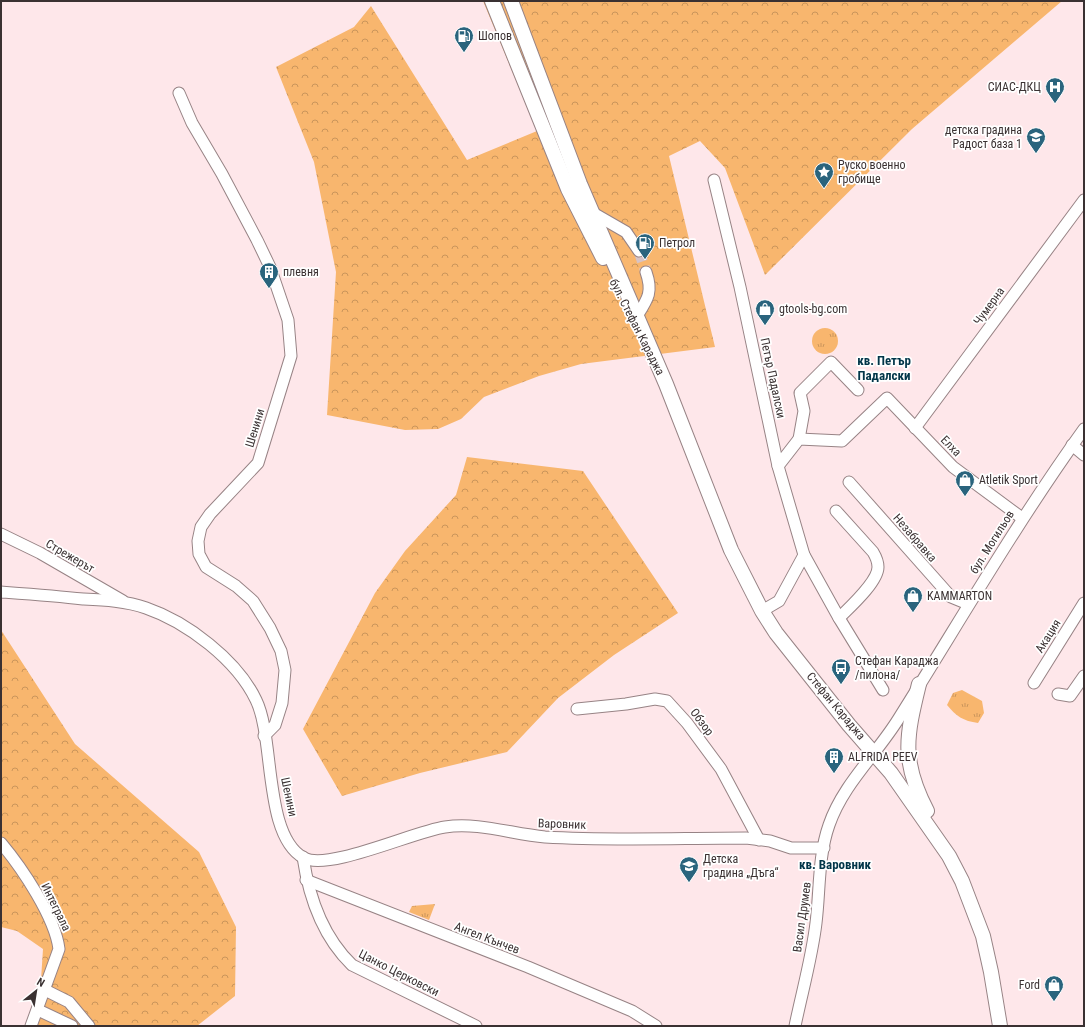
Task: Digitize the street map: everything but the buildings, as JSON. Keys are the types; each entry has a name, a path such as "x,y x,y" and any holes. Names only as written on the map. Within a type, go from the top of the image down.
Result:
{"main road":[{"name":"бул. Стефан Караджа","path":"492,1 568,189 666,384"},
{"name":"бул. Стефан Караджа","path":"511,1 593,213 666,384"},
{"name":"Стефан Караджа","path":"666,384 731,550 762,611 776,633 849,725 892,773 949,856 965,887 983,936 1000,1026"},
{"path":"919,684 908,732 909,764 915,788 949,856"}],"street":[{"name":"Шенини","path":"179,93 192,123 222,174 257,240 270,268 288,320 291,356 258,463 210,514 201,527 198,541 198,554 206,567 236,586 253,602 270,628 281,651 285,670 282,703 275,725 264,736"},
{"name":"Петър Падалски","path":"714,180 740,287 778,466 804,555 839,618 883,690"},
{"name":"Чумерна","path":"915,428 1084,200"},
{"path":"593,213 626,232 639,251"},
{"path":"637,316 649,298 649,280 646,272"},
{"path":"778,466 800,439 804,411 800,392 831,362 858,390"},
{"name":"Елха","path":"800,439 842,441 887,398 953,467 1022,518"},
{"name":"бул. Могильов","path":"875,753 898,720 1022,518 1084,429"},
{"path":"1072,445 1084,455"},
{"name":"Незабравка","path":"849,482 951,597 968,604"},
{"path":"836,510 873,552 877,560 878,568 874,578 856,602 839,618"},
{"name":"Стрежерът","path":"1,534 40,553 125,602"},
{"path":"762,611 779,601 804,555"},
{"name":"Шенини","path":"1,592 125,602 147,608 178,624 210,646 224,658 241,676 256,700 280,822 290,846 303,857"},
{"name":"Акация","path":"1034,683 1084,602"},
{"path":"1058,694 1070,696 1084,676"},
{"name":"Обзор","path":"577,709 626,704 655,699 667,701 687,723 721,769 759,840"},
{"name":"Васил Друмев","path":"795,1026 816,926 824,848 829,825 841,799 861,768 875,753"},
{"name":"Варовник","path":"303,857 320,860 355,854 377,848 414,834 446,826 478,828 546,837 746,838 770,841 791,848 824,848"},
{"name":"Интеграла","path":"1,843 13,857 56,931 59,949 31,1026"},
{"name":"Цанко Церковски","path":"303,857 306,880 312,903 320,920 341,954 352,965 476,1026"},
{"name":"Ангел Кънчев","path":"306,880 528,967 632,1011 656,1026"},
{"path":"45,990 69,1002 89,1026"},
{"path":"38,1010 72,1026"}],"green space":[{"path":"483,1 1062,1 912,129 765,275 725,168 700,141 669,156 715,347 581,364 539,376 484,397 461,419 438,429 405,430 327,415 336,272 314,162 276,67 354,27 371,6 467,160 537,131"},
{"path":"825,328 834,332 838,341 834,350 825,354 816,350 812,341 816,332"},
{"path":"467,457 583,471 678,613 614,655 558,698 507,752 420,773 342,796 303,729 375,593 405,551 456,495"},
{"path":"1,630 75,744 199,852 236,927 235,996 197,1026 38,1026 43,949 17,931 1,927"},
{"path":"962,690 982,701 984,713 978,723 968,721 960,717 947,705 953,693"},
{"path":"435,904 429,920 409,912 412,906"}],"tunnel":[{"path":"639,251 646,272"}],"place":[{"name":"Шопов","path":"464,53"},
{"name":"СИАС-ДКЦ","path":"1055,104"},
{"name":"детска градина Радост база 1","path":"1036,154"},
{"name":"Руско военно гробище","path":"824,189"},
{"name":"Петрол","path":"645,260"},
{"name":"плевня","path":"269,289"},
{"name":"gtools-bg.com","path":"765,326"},
{"name":"Atletik Sport","path":"965,497"},
{"name":"KAMMARTON","path":"913,613"},
{"name":"Стефан Караджа /пилона/","path":"841,685"},
{"name":"ALFRIDA PEEV","path":"834,774"},
{"name":"Детска градина „Дъга“","path":"689,883"},
{"name":"Ford","path":"1054,1002"}],"district":[{"name":"кв. Петър Падалски","path":"884,368"},
{"name":"кв. Варовник","path":"835,864"}]}
